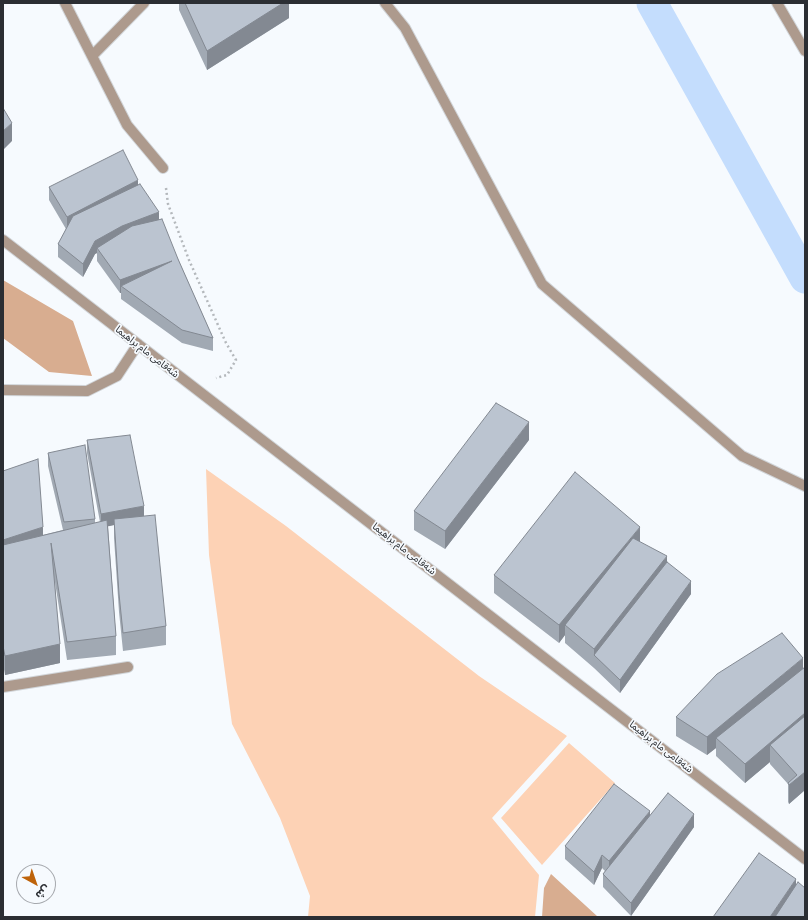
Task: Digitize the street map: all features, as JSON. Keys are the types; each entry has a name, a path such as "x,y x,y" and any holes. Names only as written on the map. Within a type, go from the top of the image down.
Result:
{"street":[{"path":"65,3 127,125 163,168"},
{"path":"92,56 144,3"},
{"path":"385,3 405,28 542,284 742,456 805,486"},
{"path":"777,3 805,51"},
{"name":"شەقامی مام براهیما","path":"3,240 805,858"},
{"path":"3,390 87,391 117,376 138,344"},
{"path":"3,687 128,667"}],"path":[{"path":"163,168 168,204 189,260 223,337 236,360 227,375 190,384"}],"shaded area":[{"path":"3,280 73,321 92,376 49,372 3,338"},
{"path":"206,469 286,526 479,676 567,736 492,818 539,875 535,917 308,917 310,896 280,818 232,724 209,555"},
{"path":"569,743 615,783 542,865 501,818"},
{"path":"551,874 598,917 542,917 544,888"}],"building":[{"path":"185,3 283,3 207,51"},
{"path":"3,108 12,123 3,131"},
{"path":"123,150 138,180 67,217 49,187"},
{"path":"140,184 159,212 122,226 95,241 83,264 58,244 73,216"},
{"path":"162,219 213,338 182,330 121,286 172,261 120,280 97,248 132,226"},
{"path":"496,403 529,422 445,531 414,511"},
{"path":"130,435 144,506 101,514 87,440"},
{"path":"85,445 95,519 64,522 48,453"},
{"path":"38,459 43,527 3,540 3,471"},
{"path":"575,472 640,527 559,625 494,575"},
{"path":"155,515 166,626 123,633 114,519"},
{"path":"107,520 116,636 67,642 51,543 60,644 5,656 3,646 3,545"},
{"path":"633,538 667,556 594,649 565,625"},
{"path":"667,562 691,581 620,680 594,655"},
{"path":"782,633 803,658 707,737 676,717 717,674"},
{"path":"805,667 805,713 745,764 716,738"},
{"path":"805,716 805,772 789,785 788,783 797,775 770,745"},
{"path":"614,784 650,811 609,861 602,855 594,872 565,846"},
{"path":"668,793 694,814 631,903 603,874"},
{"path":"759,853 796,879 770,917 713,917"},
{"path":"798,882 805,888 805,917 775,917"}],"waterway":[{"path":"652,3 805,278"}]}
